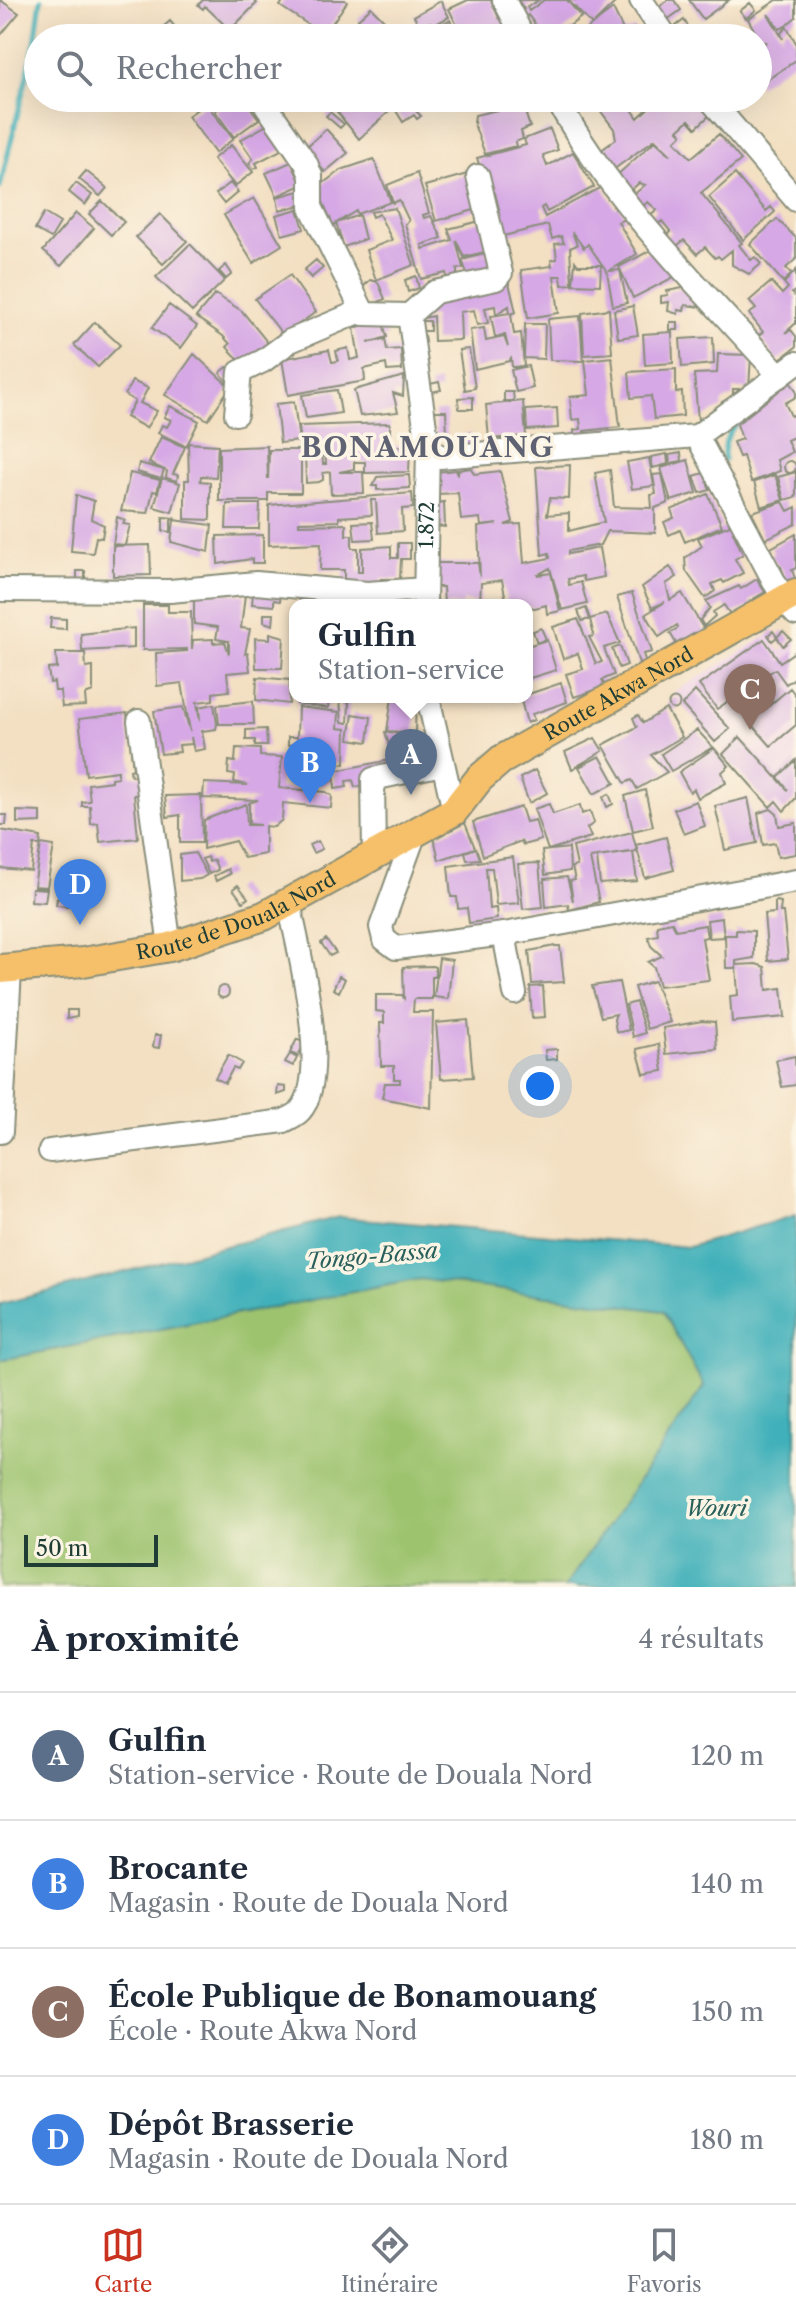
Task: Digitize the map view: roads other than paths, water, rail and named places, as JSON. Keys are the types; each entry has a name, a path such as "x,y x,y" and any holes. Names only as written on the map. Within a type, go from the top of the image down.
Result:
{"main road":[{"name":"Route Akwa Nord","path":"454,811 479,779 501,760 792,603"},
{"name":"Route de Douala Nord","path":"5,969 170,947 214,936 289,903 454,811"}],"street":[{"path":"504,0 517,24"},
{"path":"641,0 657,24"},
{"path":"271,112 306,163 311,176 311,207 361,311 368,315 409,315 435,292 496,279 501,273 478,176"},
{"path":"428,447 440,457 697,436 788,370 636,214 595,161 565,112"},
{"path":"721,112 796,200"},
{"path":"236,414 240,372 263,361 290,341 361,311"},
{"name":"1.872","path":"409,315 428,447 425,597"},
{"path":"697,436 792,603"},
{"path":"0,590 170,591 256,583 425,597"},
{"path":"429,703 454,811"},
{"path":"139,721 170,947"},
{"path":"374,854 372,780 442,764"},
{"path":"416,830 381,927 384,939 396,948 504,934 796,881"},
{"path":"50,1151 284,1121 299,1113 308,1098 312,1019 289,903"},
{"path":"504,934 515,993"},
{"path":"1,1132 5,969"}],"water":[{"name":"Wouri","path":"796,1215 796,1587 565,1587 704,1386 663,1311 420,1279 0,1360 0,1304 339,1217 689,1247"}],"waterway":[{"path":"38,24 41,0"},
{"path":"0,187 24,88"},
{"path":"724,460 725,443 732,429 757,407"}],"place":[{"name":"École Publique de Bonamouang","path":"750,730"},
{"name":"Gulfin","path":"411,795"},
{"name":"Brocante","path":"310,803"},
{"name":"Dépôt Brasserie","path":"80,925"}],"district":[{"name":"BONAMOUANG","path":"428,447"}],"water label":[{"name":"Tongo-Bassa","path":"372,1256"}]}
